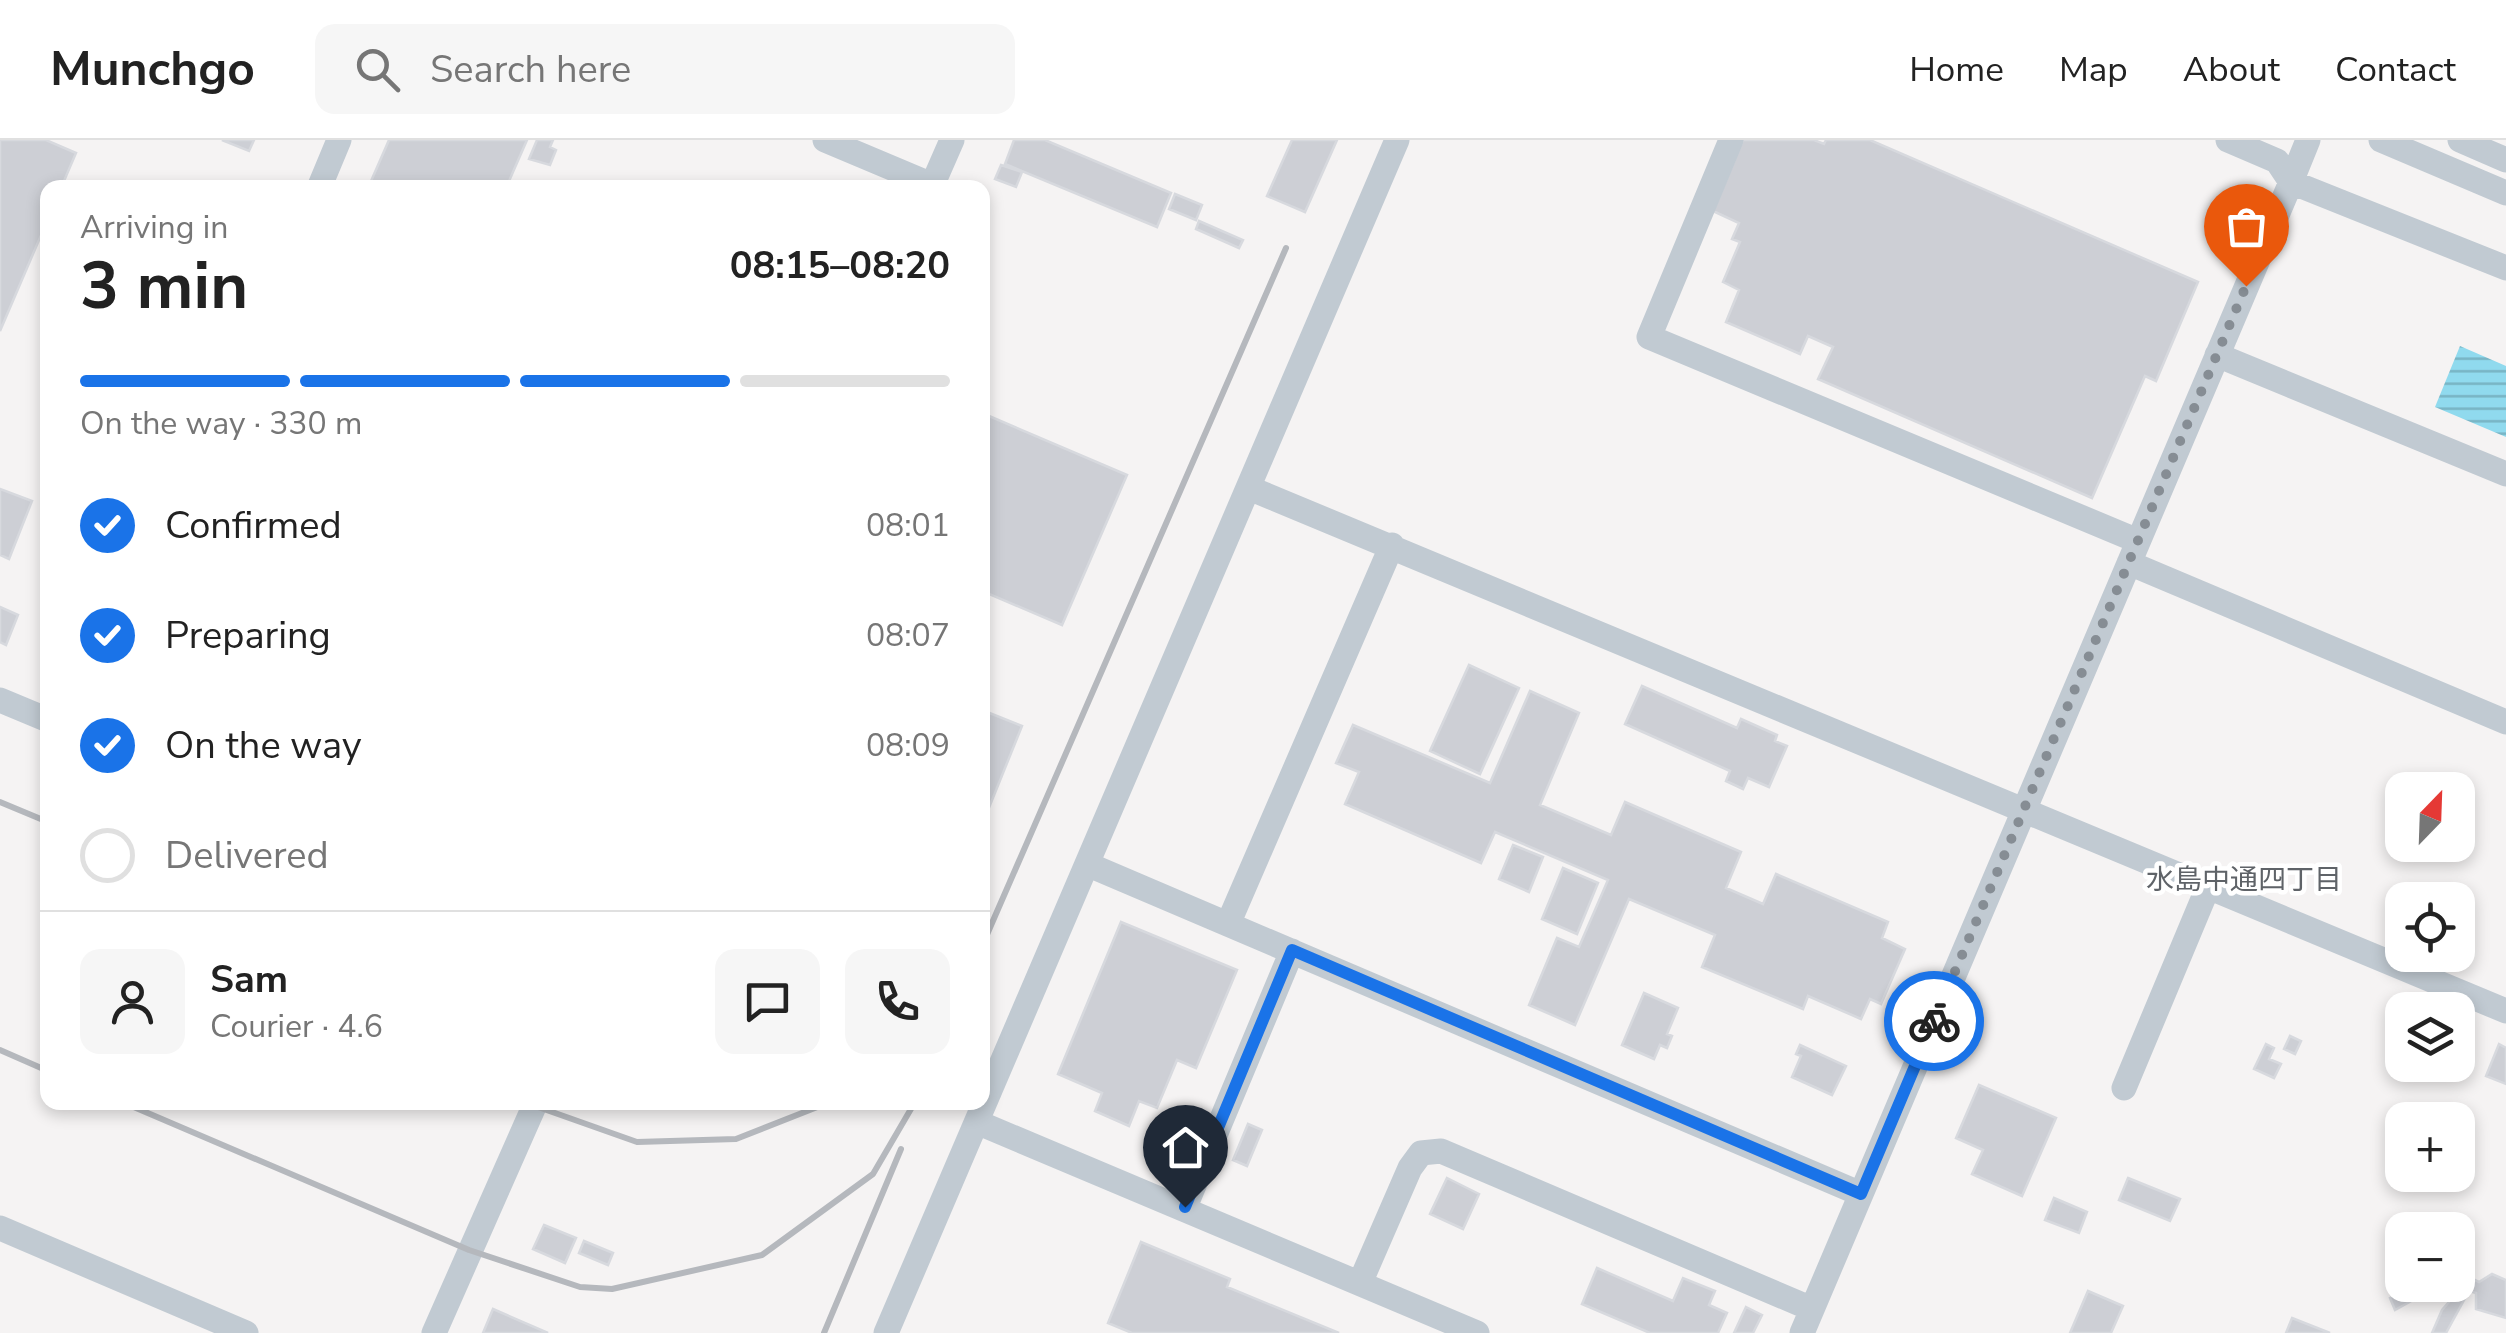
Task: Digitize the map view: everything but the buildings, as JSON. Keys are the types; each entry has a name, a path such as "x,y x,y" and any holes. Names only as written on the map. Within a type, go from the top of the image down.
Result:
{"street":[{"path":"322,180 339,140"},
{"path":"825,140 918,180"},
{"path":"935,180 952,140"},
{"path":"990,1097 1397,140"},
{"path":"1731,140 1649,337 2506,722"},
{"path":"2228,140 2277,161 2291,182 2506,268"},
{"path":"1802,1333 2308,140"},
{"path":"2381,140 2506,194"},
{"path":"2460,140 2506,160"},
{"path":"2217,355 2506,474"},
{"path":"1250,488 2506,1011"},
{"path":"1228,924 1392,546"},
{"path":"0,700 40,717"},
{"path":"1089,865 1861,1194"},
{"path":"2124,1088 2208,887"},
{"path":"1185,1207 1292,950"},
{"path":"434,1333 532,1110"},
{"path":"886,1333 985,1110"},
{"path":"979,1123 1476,1333"},
{"path":"1360,1283 1410,1168 1421,1153 1442,1151 1812,1308"},
{"path":"0,1228 246,1333"}],"water":[{"path":"2460,346 2506,366 2506,437 2435,407"}],"railway":[{"path":"990,928 1286,248"},
{"path":"0,802 40,819"},
{"path":"0,1050 40,1068"},
{"path":"141,1110 469,1250 580,1287 612,1289 762,1255 873,1174 910,1110"},
{"path":"547,1110 637,1142 736,1139 810,1110"},
{"path":"824,1333 901,1149"}],"way so far":[{"path":"1934,1021 2246,286"}],"district":[{"name":"水島中通四丁目","path":"2244,879"}],"route":[{"path":"1185,1207 1292,950 1861,1194 1934,1021"}]}
